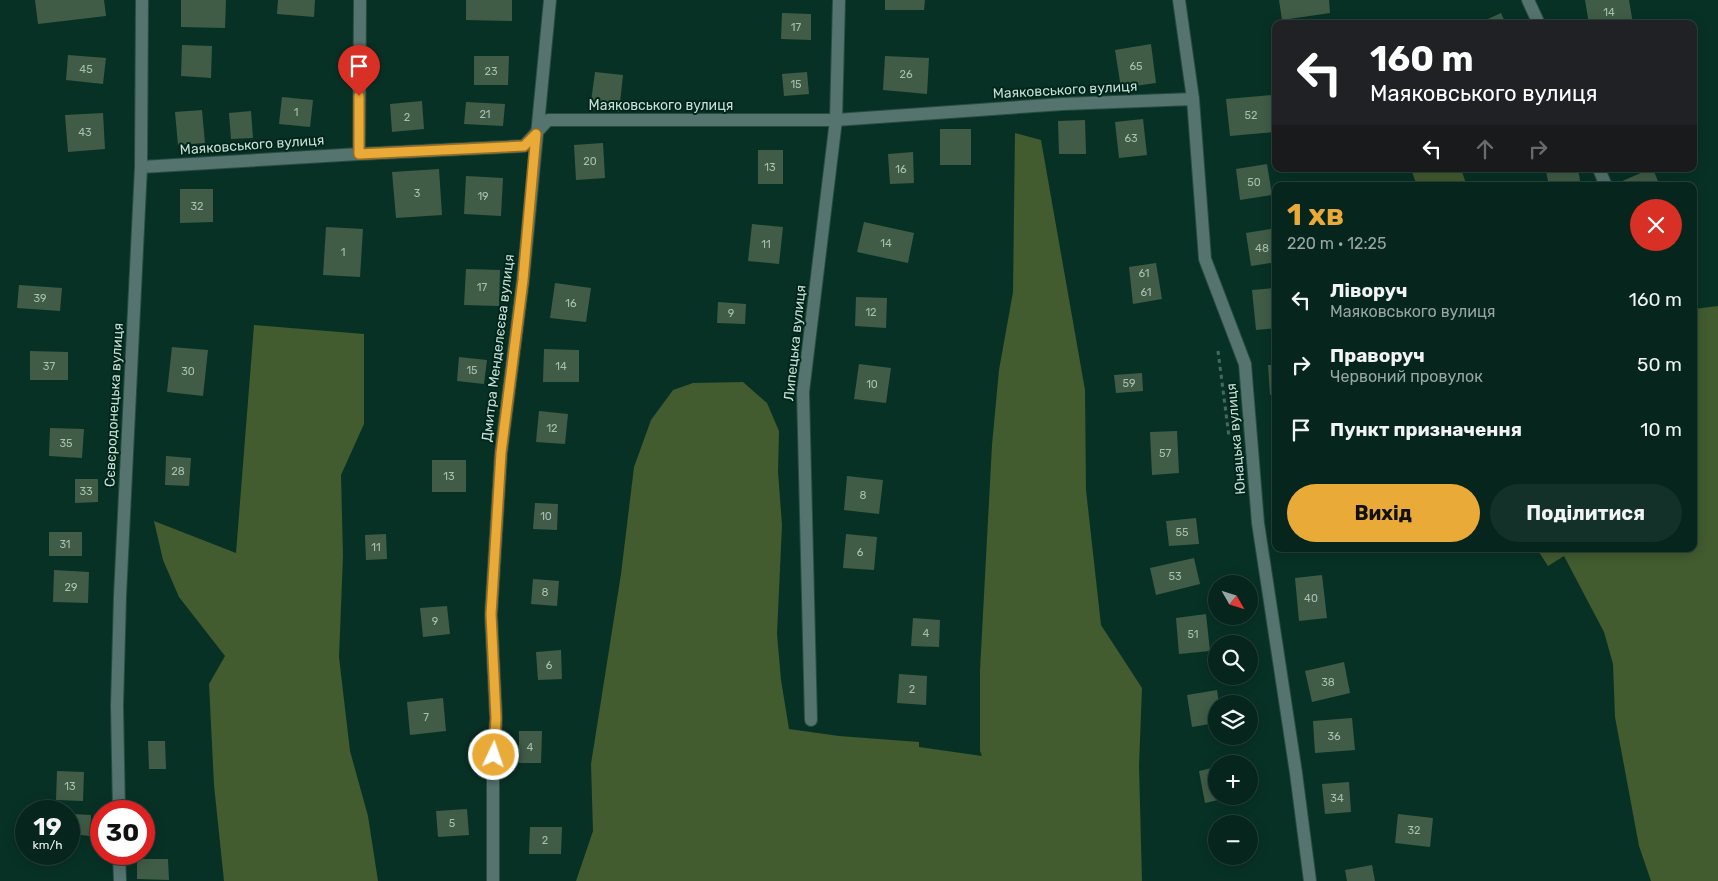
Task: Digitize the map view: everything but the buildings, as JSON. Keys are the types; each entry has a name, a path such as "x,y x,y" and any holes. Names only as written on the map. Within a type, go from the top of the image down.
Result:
{"street":[{"name":"Сєвєродонецька вулиця","path":"118,800 117,706 120,596 141,167 142,0"},
{"path":"359,154 360,0"},
{"name":"Дмитра Менделєєва вулиця","path":"493,881 492,773 496,718 492,605 501,453 523,280 550,0"},
{"name":"Липецька вулиця","path":"811,720 803,392 836,120 839,0"},
{"name":"Юнацька вулиця","path":"1179,0 1193,99 1206,259 1245,364 1258,524 1296,773 1310,881"},
{"path":"1528,0 1537,20"},
{"name":"Маяковського вулиця","path":"141,167 524,146 548,120 836,120 1063,104 1193,99"},
{"path":"119,865 120,881"}],"path":[{"path":"1217,346 1230,442"}],"green space":[{"path":"1015,133 1041,140 1085,390 1086,490 1101,625 1142,688 1139,766 1142,881 576,881 593,831 591,764 621,574 634,467 651,420 673,390 693,383 743,382 767,403 779,431 778,472 782,525 777,634 781,680 789,729 839,736 919,742 919,747 982,756 980,751 980,670 992,445 999,370 1013,292"},
{"path":"1412,172 1462,172 1466,182 1416,182"},
{"path":"1718,306 1718,881 1651,881 1639,846 1615,717 1613,664 1604,632 1564,556 1548,566 1539,552 1697,552 1697,309"},
{"path":"254,325 364,334 364,424 341,475 343,556 339,657 350,751 368,816 378,881 224,881 214,785 209,684 225,656 179,597 163,560 154,521 236,553"}],"route":[{"path":"359,96 359,154 524,146 536,134 523,280 501,453 491,614 496,718 494,755"}]}
